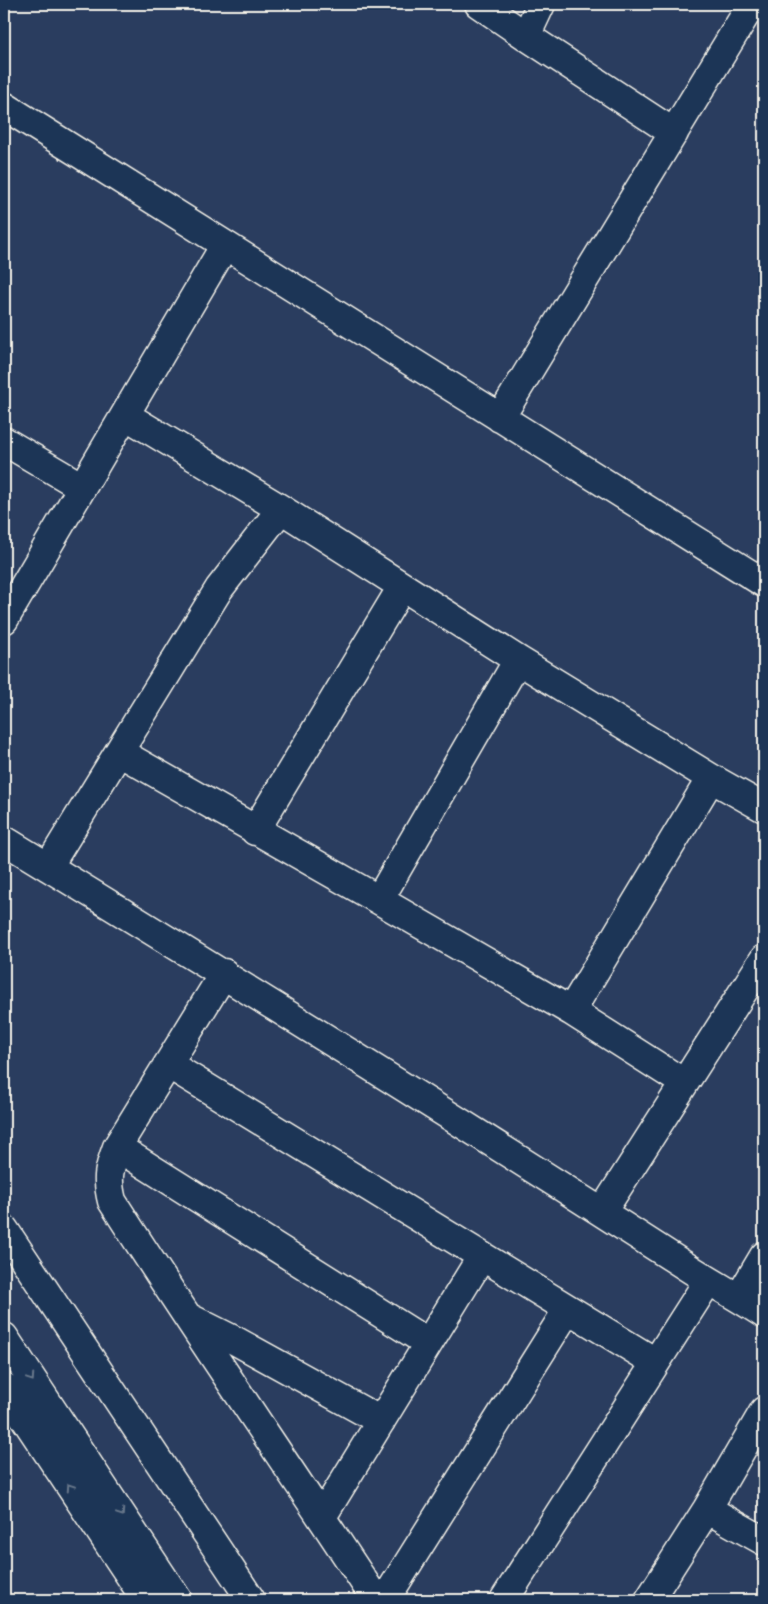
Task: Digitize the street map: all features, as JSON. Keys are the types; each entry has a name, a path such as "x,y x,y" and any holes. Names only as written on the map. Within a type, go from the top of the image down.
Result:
{"street":[{"path":"479,4 674,133"},
{"path":"526,36 541,4"},
{"path":"500,418 752,4"},
{"path":"4,106 764,583"},
{"path":"4,620 225,245"},
{"path":"125,415 518,660 711,778 764,808"},
{"path":"4,441 82,488"},
{"path":"48,867 219,589 280,510"},
{"path":"255,830 402,587"},
{"path":"379,900 518,660"},
{"path":"119,752 572,1011 684,1083"},
{"path":"572,1011 711,778"},
{"path":"4,840 224,973 708,1281 764,1314"},
{"path":"602,1212 764,959"},
{"path":"224,973 117,1146 109,1169 108,1186 112,1201 186,1316 376,1600"},
{"path":"168,1064 655,1362"},
{"path":"117,1146 428,1343"},
{"path":"4,1230 251,1600"},
{"path":"322,1517 482,1256"},
{"path":"739,1298 764,1256"},
{"path":"504,1600 708,1281"},
{"path":"385,1600 568,1309"},
{"path":"186,1316 236,1341 381,1421"},
{"path":"4,1337 178,1600"},
{"path":"4,1387 146,1600"},
{"path":"649,1600 707,1509 764,1411"},
{"path":"707,1509 764,1541"}]}
